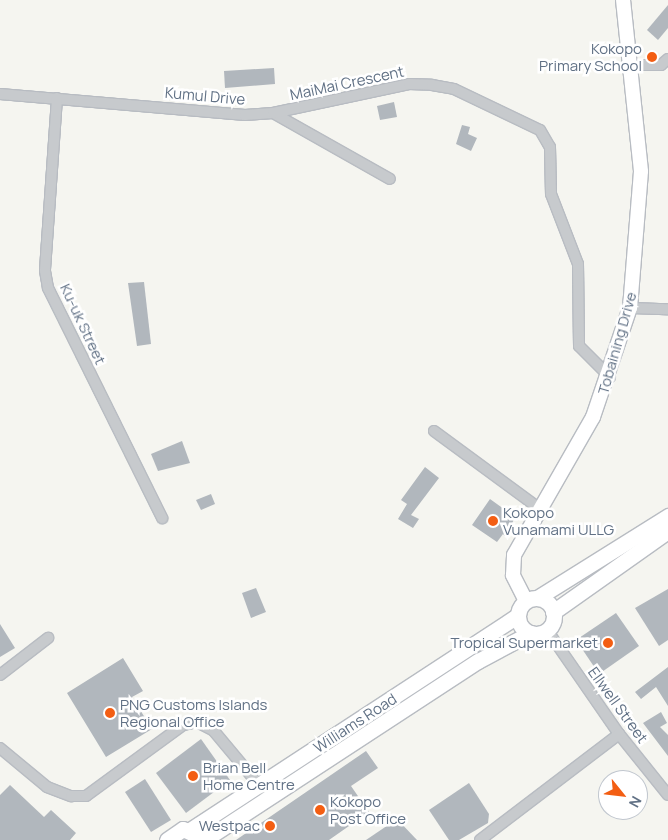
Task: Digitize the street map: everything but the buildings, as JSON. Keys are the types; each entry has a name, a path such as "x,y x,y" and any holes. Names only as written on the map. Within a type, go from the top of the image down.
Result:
{"main road":[{"name":"Williams Road","path":"204,840 265,791 518,615 532,600 668,516"},
{"path":"547,630 553,612 668,531"},
{"path":"532,600 553,612"},
{"path":"518,615 530,633"},
{"name":"Williams Road","path":"167,840 176,830 195,835 478,661 530,633 547,630"}],"street":[{"name":"Tobaining Drive","path":"532,600 512,562 542,511 610,377 630,308 641,171 627,66 623,0"},
{"path":"627,66 666,65"},
{"name":"MaiMai Crescent","path":"273,113 409,84 432,85 454,89 540,130 550,147 552,194 578,264 579,346 610,377"},
{"name":"Kumul Drive","path":"0,94 245,115 273,113"},
{"name":"Ku-uk Street","path":"57,98 45,271 48,288 162,518"},
{"path":"273,113 390,179"},
{"path":"630,308 668,309"},
{"path":"434,431 542,511"},
{"name":"Ellwell Street","path":"547,630 618,734 668,795"},
{"path":"0,675 48,638"},
{"path":"0,748 48,787 71,796 86,796 182,725 197,722 213,730 265,791"},
{"path":"480,840 618,734"}],"place":[{"name":"Kokopo Primary School","path":"652,57"},
{"name":"Kokopo Vunamami ULLG","path":"493,521"},
{"name":"Tropical Supermarket","path":"608,643"},
{"name":"PNG Customs Islands Regional Office","path":"110,713"},
{"name":"Brian Bell Home Centre","path":"193,776"},
{"name":"Kokopo Post Office","path":"320,810"},
{"name":"Westpac","path":"270,826"}]}
